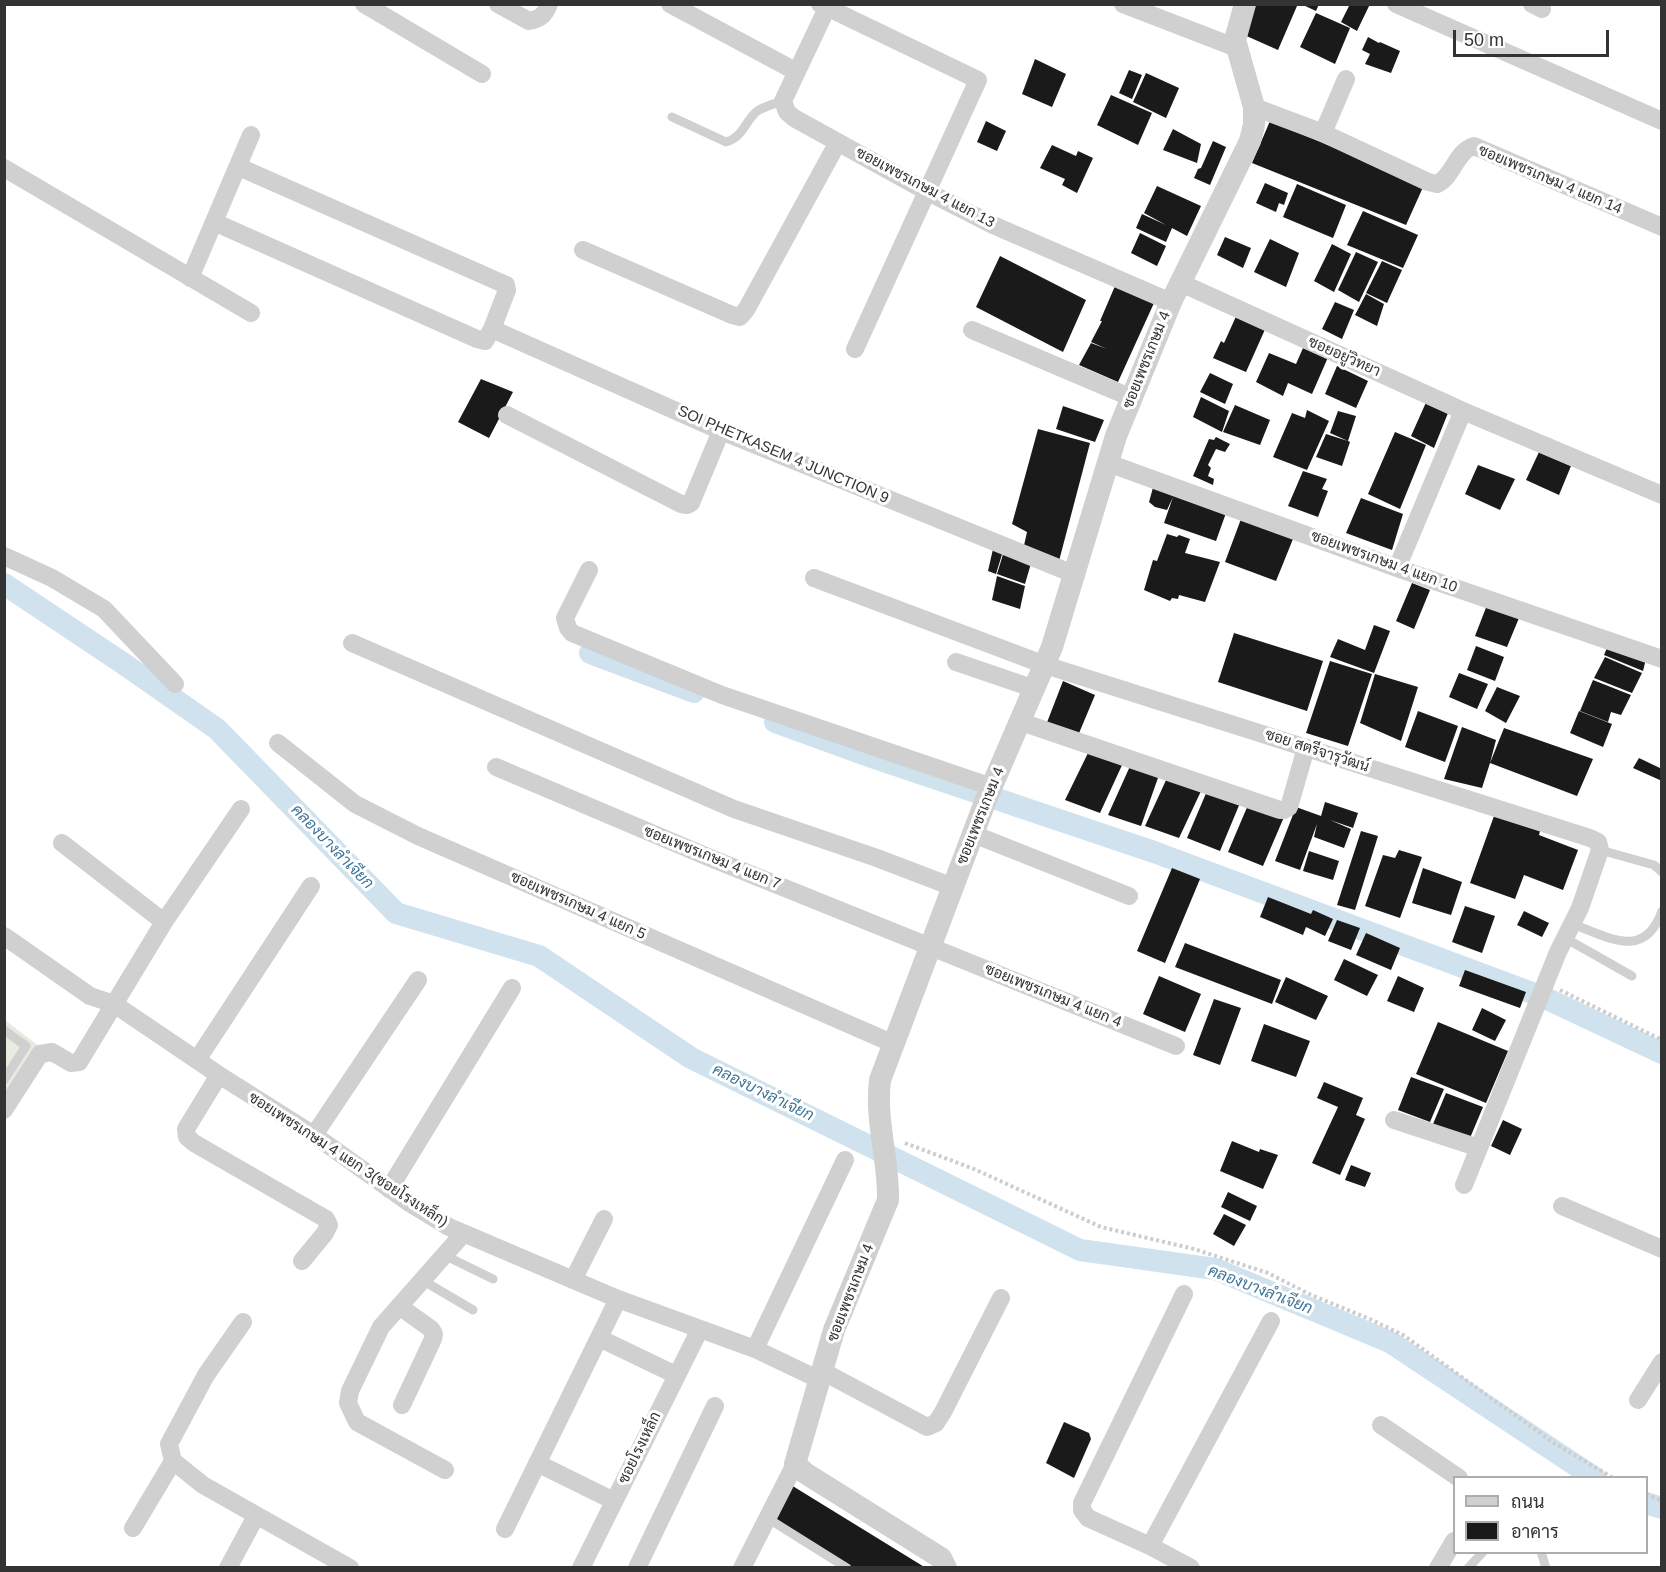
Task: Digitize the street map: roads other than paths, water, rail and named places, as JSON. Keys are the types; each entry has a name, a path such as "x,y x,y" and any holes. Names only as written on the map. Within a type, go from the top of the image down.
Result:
{"street":[{"path":"364,4 482,74"},
{"path":"498,4 529,21 539,19 546,12 549,4"},
{"path":"670,4 797,72"},
{"path":"1123,4 1237,48"},
{"name":"ซอยเพชรเกษม 4","path":"795,1464 834,1330 888,1200 877,1101 880,1080 973,834 1045,665 1076,575 1108,463 1132,398 1176,293 1250,141 1254,125 1254,107 1237,48 1236,33 1245,4"},
{"path":"1396,4 1662,121"},
{"path":"783,101 832,7 978,80 855,349"},
{"path":"1323,133 1346,79"},
{"name":"ซอยเพชรเกษม 4 แยก 13","path":"783,101 787,112 794,118 993,225 1176,293"},
{"name":"ซอยเพชรเกษม 4 แยก 14","path":"1254,107 1323,133 1428,182 1437,184 1445,181 1460,155 1474,146 1662,227"},
{"path":"190,278 251,135"},
{"path":"583,250 740,317 838,142"},
{"path":"214,222 477,339 485,341 492,329 507,290 506,285 239,167"},
{"path":"4,168 251,313"},
{"name":"ซอยอยู่วิทยา","path":"1176,293 1662,495"},
{"name":"SOI PHETKASEM 4 JUNCTION 9","path":"492,329 722,430 1076,575"},
{"path":"972,330 1132,398"},
{"path":"1397,568 1463,411"},
{"path":"507,415 687,505 691,503 722,430"},
{"name":"ซอยเพชรเกษม 4 แยก 10","path":"1108,463 1397,568 1662,659"},
{"path":"4,556 52,578 104,609 176,684"},
{"path":"589,570 565,618 572,633 722,695 989,794"},
{"name":"ซอย สตรีจารุวัฒน์","path":"814,578 1045,665 1306,748 1595,844"},
{"path":"352,643 734,809 877,858 952,887"},
{"path":"956,662 1035,689"},
{"path":"1020,722 1280,810 1289,807 1306,748"},
{"name":"ซอยเพชรเกษม 4 แยก 5","path":"278,743 355,804 418,836 894,1044"},
{"name":"ซอยเพชรเกษม 4 แยก 7","path":"496,767 708,857 930,947"},
{"path":"4,1110 40,1054 52,1052 71,1063 79,1062 164,922 241,809"},
{"path":"973,834 1129,896"},
{"path":"62,843 164,922"},
{"path":"1464,1185 1545,985 1580,908 1595,844"},
{"path":"197,1060 311,885"},
{"name":"ซอยเพชรเกษม 4 แยก 3(ซอยโรงเหล็ก)","path":"4,936 90,996 114,1004 219,1075 314,1135 390,1189 462,1234 618,1299 821,1376 927,1427 936,1423 943,1412 1001,1298"},
{"name":"ซอยเพชรเกษม 4 แยก 4","path":"930,947 1176,1046"},
{"path":"314,1135 418,980"},
{"path":"390,1189 512,988"},
{"path":"219,1075 186,1129 187,1137 326,1219 329,1226 302,1261"},
{"path":"1394,1120 1479,1148"},
{"path":"754,1349 846,1160"},
{"path":"1562,1206 1662,1249"},
{"path":"573,1280 604,1219"},
{"path":"445,1470 357,1422 348,1403 350,1391 381,1327 462,1234"},
{"path":"1184,1294 1082,1503 1082,1510 1088,1518 1150,1546 1191,1568"},
{"path":"505,1529 618,1299"},
{"path":"399,1306 431,1329 434,1334 402,1405"},
{"path":"1150,1546 1271,1321"},
{"path":"243,1322 206,1375 169,1443 173,1461 203,1485 350,1568"},
{"name":"ซอยโรงเหล็ก","path":"581,1568 700,1329"},
{"path":"599,1338 676,1375"},
{"path":"1638,1400 1662,1362"},
{"path":"637,1568 715,1406"},
{"path":"1381,1425 1456,1476"},
{"path":"133,1528 173,1461"},
{"path":"537,1463 614,1501"},
{"path":"742,1568 795,1464 805,1473 941,1558 946,1568"},
{"path":"228,1568 256,1516"},
{"path":"1437,1568 1453,1544"}],"lane":[{"path":"672,117 726,142 734,140 759,110 783,101"},
{"path":"1595,844 1654,865 1662,872"},
{"path":"1569,931 1636,942 1648,935 1662,911"},
{"path":"1569,931 1632,976"},
{"path":"4,1030 26,1046 4,1080"},
{"path":"444,1255 493,1279"},
{"path":"422,1280 472,1310"},
{"path":"767,1518 848,1568"},
{"path":"1468,1568 1481,1554"}],"waterway":[{"name":"คลองบางลำเจียก","path":"4,584 217,729 396,913 539,956 691,1058 1080,1250 1215,1269 1390,1342 1592,1476"},
{"path":"590,653 694,692"},
{"path":"775,722 1154,852 1543,997 1662,1053"},
{"name":"คลองบางลำเจียก","path":"1648,1504 1662,1508"}]}
